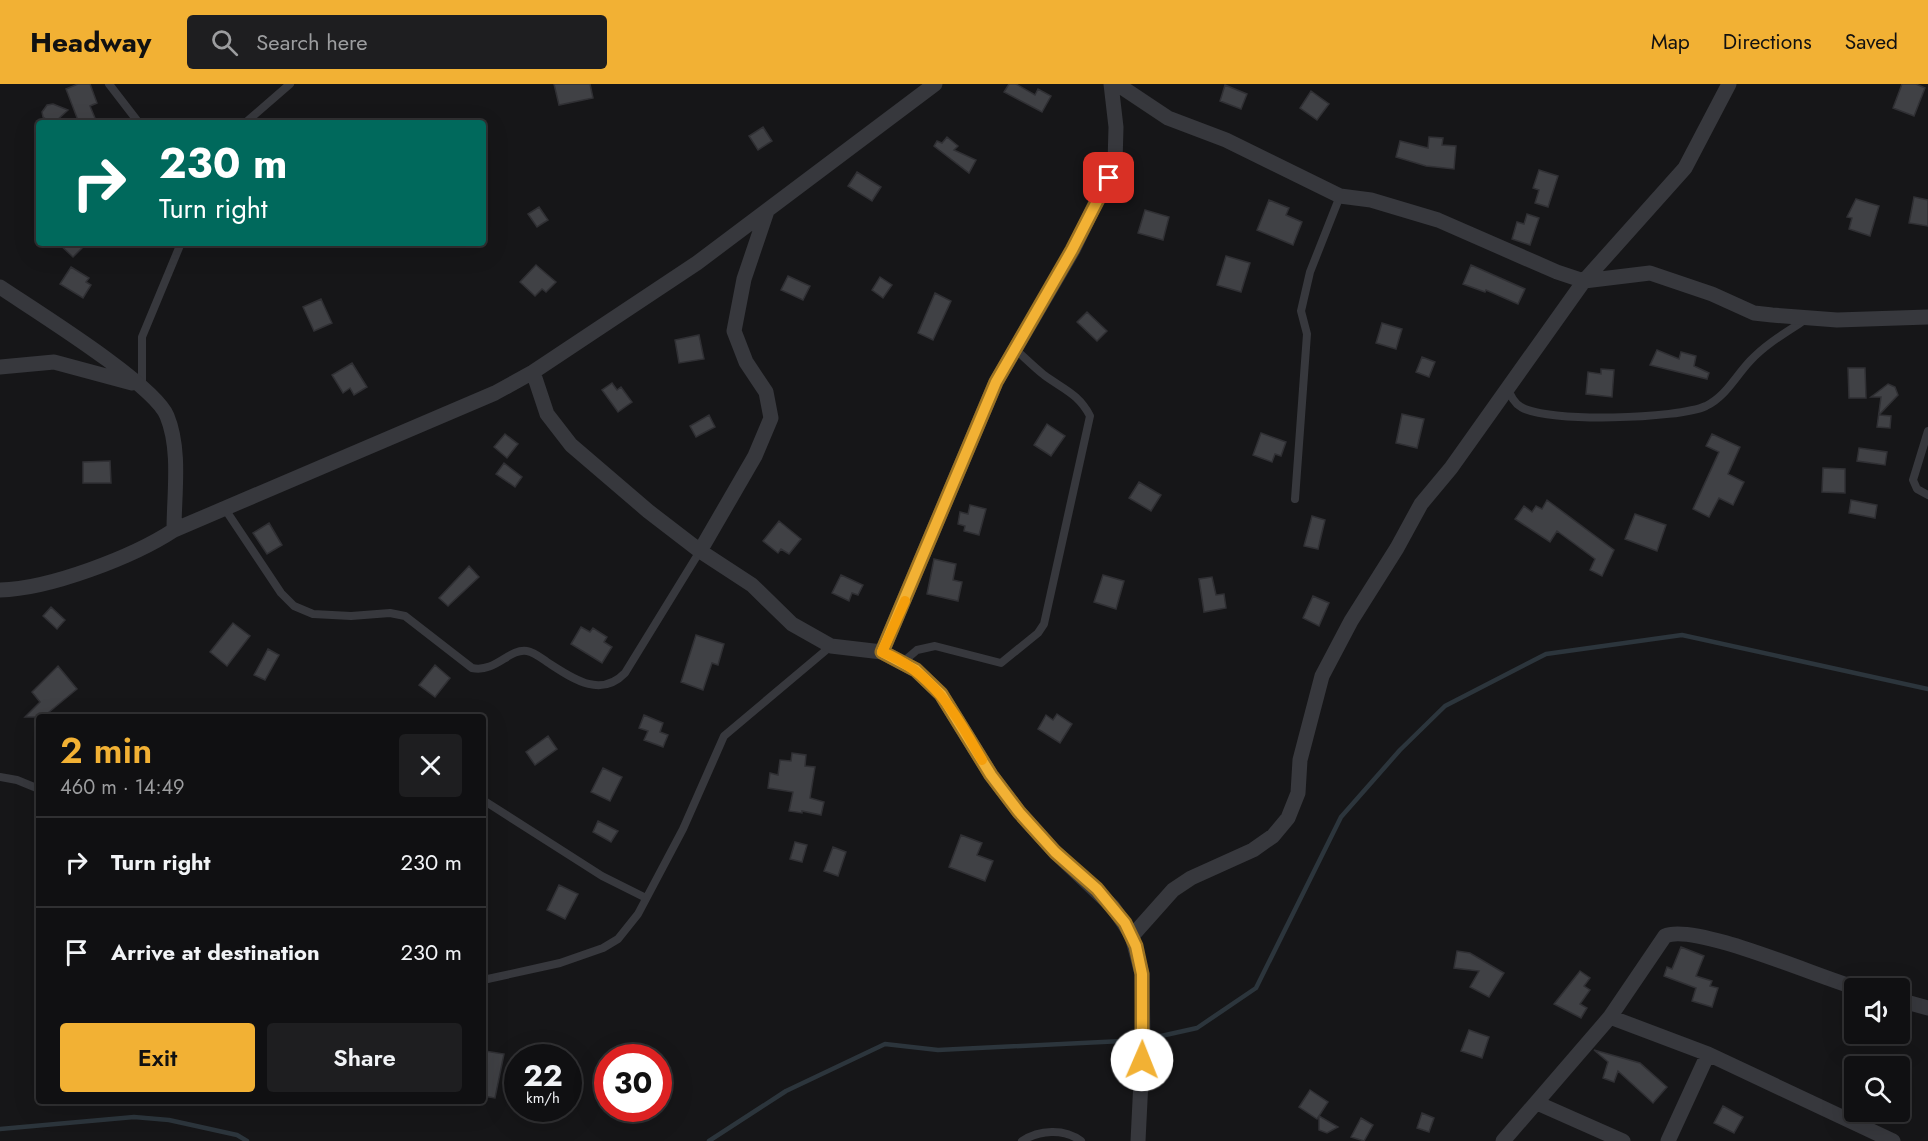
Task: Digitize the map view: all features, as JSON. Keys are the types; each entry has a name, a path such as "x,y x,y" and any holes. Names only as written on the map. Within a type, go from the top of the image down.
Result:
{"street":[{"path":"0,590 56,579 135,553 174,530 495,393 533,372 697,263 935,84"},
{"path":"882,652 996,382 1072,250 1115,163 1116,128 1111,84"},
{"path":"1117,84 1168,118 1226,140 1340,196 1371,200 1438,220 1557,272 1584,281 1650,273 1712,294 1754,313 1860,320 1928,317"},
{"path":"1132,936 1173,890 1191,878 1253,850 1273,836 1288,818 1298,793 1300,760 1322,676 1350,621 1397,548 1421,504 1451,468 1584,281 1685,168 1729,84"},
{"path":"700,551 755,456 771,418 766,392 746,362 734,331 744,279 767,211"},
{"path":"0,287 142,385 166,414 174,440 174,530"},
{"path":"0,367 54,362 142,385"},
{"path":"533,372 547,414 571,445 700,551 752,585 792,624 831,646 882,652 903,662 941,694 991,775 1019,812 1055,852 1097,889 1132,936 1142,974 1143,1040 1138,1141"},
{"path":"1503,1141 1610,1017 1665,936 1673,932 1722,942 1844,984"},
{"path":"1910,1003 1928,1008"},
{"path":"1610,1017 1708,1054 1893,1141"},
{"path":"1668,1141 1708,1054"},
{"path":"1537,1103 1623,1141"}],"lane":[{"path":"109,84 137,120"},
{"path":"248,120 290,84"},
{"path":"1295,499 1307,334 1301,311 1310,272 1340,196"},
{"path":"142,385 142,337 180,246"},
{"path":"1508,388 1513,400 1522,408 1548,416 1663,416 1704,407 1725,393 1750,362 1774,339 1809,318"},
{"path":"903,662 917,650 935,646 1001,663 1038,633 1044,624 1090,416 1084,404 1068,388 1032,366 1014,348"},
{"path":"1928,431 1926,447 1913,480 1917,489 1928,495"},
{"path":"225,509 281,593 294,606 304,611 351,616 399,614 423,628 472,668 482,670 519,650 530,651 574,679 592,686 612,684 625,673 700,551"},
{"path":"486,979 560,963 603,948 629,928 683,829 724,736 753,709 831,646"},
{"path":"0,777 17,780 36,788"},
{"path":"486,802 602,876 646,898"},
{"path":"1022,1141 1033,1134 1052,1132 1074,1136 1081,1141"}],"building":[{"path":"78,84 90,84 97,103 90,106 96,120 78,120 66,89"},
{"path":"554,84 590,84 593,98 559,105"},
{"path":"1009,84 1016,84 1035,95 1038,89 1051,96 1042,112 1004,92"},
{"path":"1902,84 1916,84 1925,88 1914,116 1893,108"},
{"path":"1225,85 1247,94 1241,109 1220,101"},
{"path":"1311,91 1329,104 1317,120 1300,108"},
{"path":"53,104 68,110 57,120 47,120 43,117 42,112 47,105"},
{"path":"763,127 772,141 758,150 749,136"},
{"path":"947,137 958,146 954,150 976,160 969,173 934,146 937,141 942,143"},
{"path":"1429,137 1443,138 1442,145 1456,146 1454,169 1426,166 1396,157 1400,141 1428,148"},
{"path":"1539,170 1558,176 1548,207 1535,203 1539,190 1533,188"},
{"path":"857,172 881,187 872,201 848,186"},
{"path":"1914,197 1928,200 1928,226 1909,223"},
{"path":"1856,199 1879,206 1870,236 1849,229 1852,218 1847,217"},
{"path":"1269,200 1289,208 1286,215 1302,222 1293,245 1257,230"},
{"path":"539,207 548,220 537,227 528,214"},
{"path":"1145,210 1169,217 1163,240 1138,233"},
{"path":"1527,214 1539,218 1530,245 1512,239 1517,222 1524,224"},
{"path":"61,246 84,246 73,257"},
{"path":"1226,256 1250,263 1241,292 1217,285"},
{"path":"536,265 556,282 546,292 542,289 535,296 520,282"},
{"path":"1471,265 1525,289 1518,304 1486,290 1485,292 1463,284"},
{"path":"71,267 89,278 86,282 91,285 83,298 60,284"},
{"path":"788,276 810,286 803,300 781,290"},
{"path":"880,277 892,285 883,298 872,290"},
{"path":"935,293 951,301 933,340 918,333"},
{"path":"321,299 332,323 314,331 303,307"},
{"path":"1087,312 1107,331 1097,341 1077,322"},
{"path":"1382,323 1402,329 1396,349 1376,343"},
{"path":"699,335 704,359 679,363 675,340"},
{"path":"1657,350 1679,359 1681,352 1696,356 1694,366 1709,373 1707,379 1650,365"},
{"path":"1422,357 1435,362 1429,377 1416,372"},
{"path":"352,363 367,387 354,395 350,388 343,393 332,375"},
{"path":"1848,368 1865,368 1866,398 1849,398"},
{"path":"1601,369 1614,370 1612,397 1586,394 1588,372 1601,374"},
{"path":"612,383 617,390 621,387 632,402 618,412 602,390"},
{"path":"1888,384 1895,387 1898,395 1879,415 1891,416 1890,428 1877,427 1881,397 1871,397"},
{"path":"1402,414 1424,419 1417,448 1396,443"},
{"path":"709,415 715,427 696,437 690,426"},
{"path":"1047,424 1065,436 1051,456 1034,445"},
{"path":"1261,433 1286,442 1281,456 1275,454 1272,462 1253,455"},
{"path":"505,434 518,444 507,458 494,447"},
{"path":"1712,434 1740,447 1728,474 1744,482 1733,505 1719,498 1709,517 1693,509 1719,452 1706,446"},
{"path":"1859,448 1887,452 1885,465 1857,461"},
{"path":"110,461 111,483 83,483 83,462"},
{"path":"504,463 522,477 515,487 496,474"},
{"path":"1823,468 1845,469 1845,493 1822,492"},
{"path":"1139,482 1161,495 1151,511 1129,498"},
{"path":"1547,500 1614,550 1602,576 1590,570 1595,559 1557,531 1550,542 1515,519 1524,506 1532,512 1536,506 1542,509"},
{"path":"1851,500 1877,505 1875,518 1849,513"},
{"path":"970,505 986,509 979,535 964,531 965,526 958,524 960,512 968,514"},
{"path":"1635,514 1666,525 1657,551 1625,539"},
{"path":"1312,516 1325,520 1318,549 1304,546"},
{"path":"779,521 801,539 789,554 781,549 778,553 763,541"},
{"path":"269,523 282,545 267,554 253,533"},
{"path":"934,559 956,564 953,580 962,582 958,601 927,594"},
{"path":"469,566 479,577 448,606 439,598"},
{"path":"841,575 863,585 858,595 852,593 849,601 832,593"},
{"path":"1103,575 1124,581 1116,609 1094,602"},
{"path":"1212,577 1216,595 1224,594 1226,608 1204,612 1199,579"},
{"path":"1313,596 1329,603 1319,626 1303,618"},
{"path":"51,607 65,620 57,629 43,616"},
{"path":"233,623 250,636 227,666 210,652"},
{"path":"581,627 590,632 593,628 607,637 604,642 612,647 602,663 571,644"},
{"path":"696,635 724,644 718,665 712,663 703,690 681,682"},
{"path":"268,649 279,655 265,680 254,675"},
{"path":"435,665 450,678 435,697 419,685"},
{"path":"58,666 77,689 47,714 25,717 40,702 32,692"},
{"path":"1057,714 1072,724 1060,743 1038,729 1046,715 1053,720"},
{"path":"644,715 663,723 660,732 668,735 663,747 644,740 648,731 639,728"},
{"path":"548,736 557,749 535,765 526,752"},
{"path":"792,753 806,755 805,766 815,767 810,798 824,802 821,815 789,811 793,792 768,788 770,773 778,775 780,760 791,761"},
{"path":"603,768 622,777 610,801 591,792"},
{"path":"598,821 618,831 611,842 593,832"},
{"path":"961,835 982,843 977,855 993,861 985,881 949,867"},
{"path":"795,842 807,845 802,862 790,859"},
{"path":"833,847 846,852 838,876 824,871"},
{"path":"559,885 578,894 565,919 547,910"},
{"path":"1681,947 1704,956 1696,976 1712,981 1710,986 1718,988 1712,1007 1692,1001 1696,988 1664,976 1667,967 1672,969"},
{"path":"1457,951 1470,953 1504,973 1489,997 1470,987 1479,971 1454,968"},
{"path":"1580,971 1590,978 1584,986 1590,990 1580,1004 1587,1008 1581,1018 1554,1004"},
{"path":"1469,1030 1489,1037 1482,1058 1461,1051"},
{"path":"1594,1050 1640,1063 1667,1087 1653,1103 1618,1071 1614,1082 1603,1078 1608,1062"},
{"path":"486,1051 504,1054 495,1098 486,1096"},
{"path":"1310,1090 1328,1102 1317,1119 1299,1107"},
{"path":"1723,1106 1743,1117 1734,1133 1714,1123"},
{"path":"1422,1113 1434,1118 1429,1132 1417,1128"},
{"path":"1319,1116 1338,1127 1327,1133 1319,1130"},
{"path":"1361,1118 1373,1125 1364,1141 1351,1137"}],"waterway":[{"path":"709,1141 786,1091 885,1044 938,1050 1143,1040 1197,1028 1256,988 1341,817 1400,750 1445,706 1546,654 1682,635 1928,689"},
{"path":"0,1129 134,1117 169,1120 237,1135 247,1141"}],"slow traffic":[{"path":"905,601 882,652 916,670 941,694 982,760"}],"route":[{"path":"1109,178 1072,250 996,382 958,468 927,551 882,652 916,670 941,694 958,718 991,775 1019,812 1055,852 1097,889 1125,923 1136,946 1142,974 1142,1060"}]}
